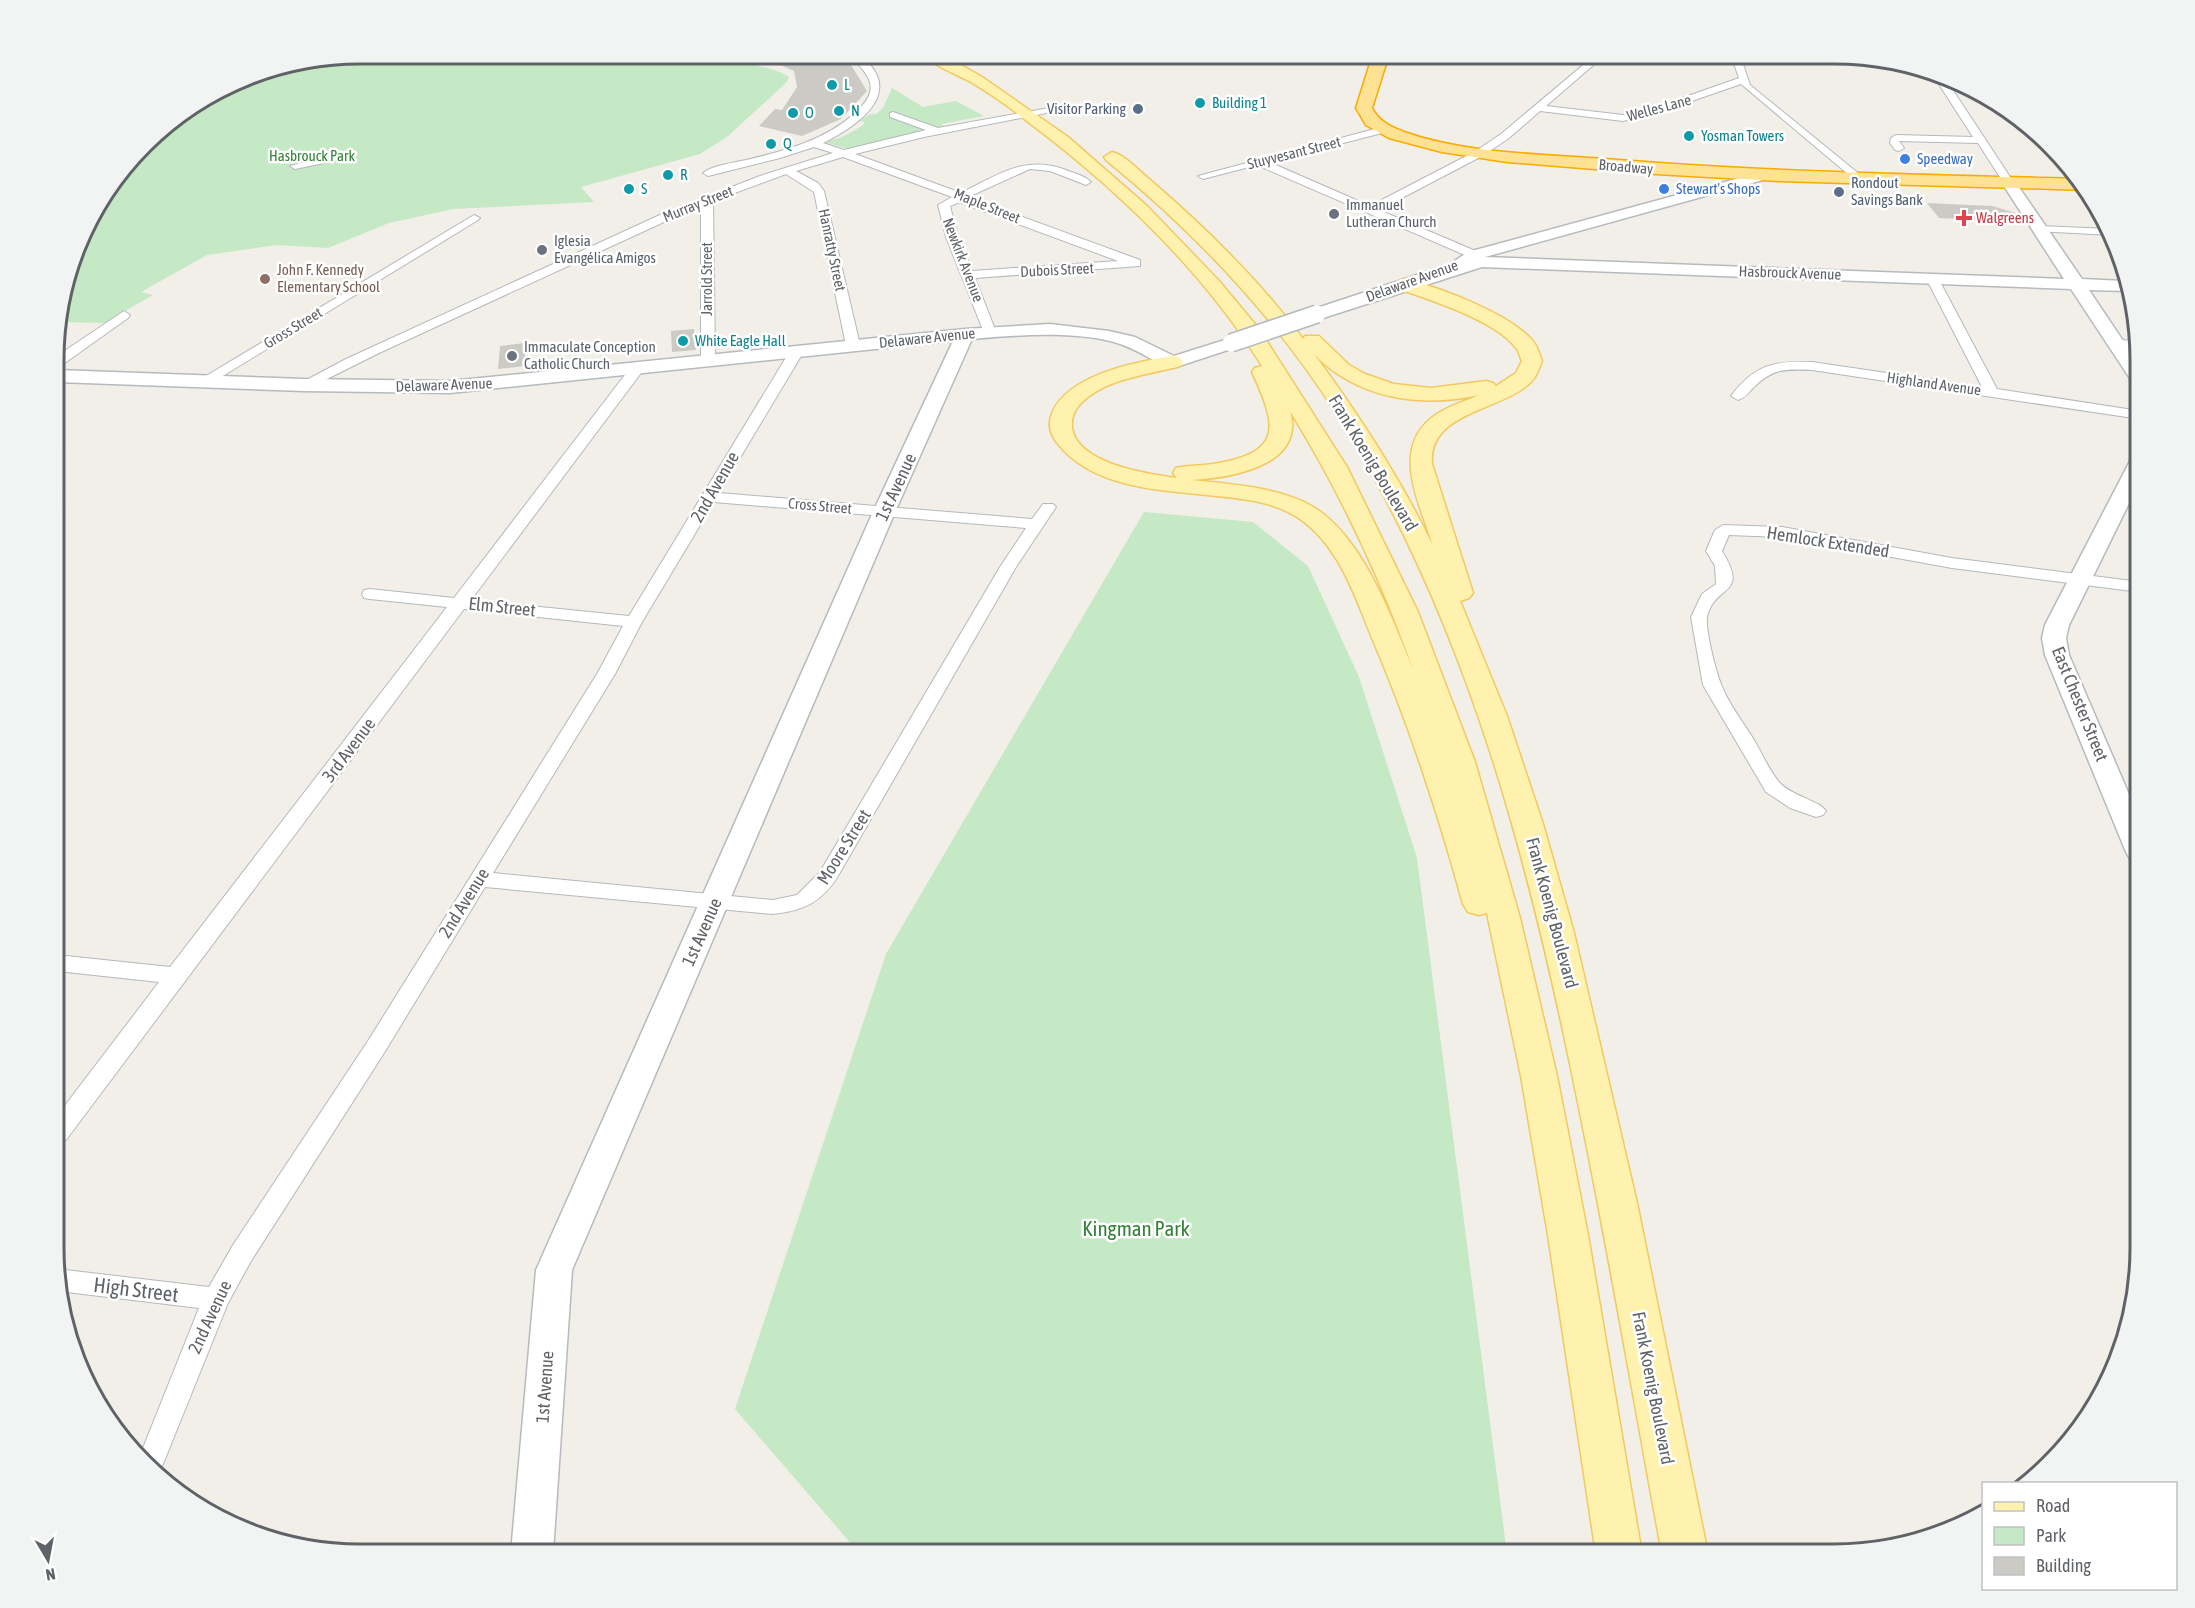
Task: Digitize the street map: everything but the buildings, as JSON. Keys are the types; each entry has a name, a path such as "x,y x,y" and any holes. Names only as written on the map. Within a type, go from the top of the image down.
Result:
{"highway":[{"name":"Broadway","path":"1378,64 1364,108 1365,114 1371,121 1420,142 1480,153 1631,168 1765,176 2073,186"}],"main road":[{"name":"Frank Koenig Boulevard","path":"949,64 981,82 1025,113 1073,148 1118,187 1259,325 1352,424 1398,501 1443,592 1487,700 1530,830 1572,987 1614,1187 1683,1544"},
{"path":"970,64 1081,133"},
{"name":"Frank Koenig Boulevard","path":"1096,144 1152,190 1214,248 1259,325 1356,504 1399,594 1440,702 1480,830 1513,954 1540,1081 1617,1544"},
{"name":"Delaware Avenue","path":"64,376 304,385 450,387 978,333 1070,330 1129,341 1173,362 1259,325 1317,314 1456,268 1474,255 1765,176"},
{"path":"2009,183 2130,364"},
{"name":"Hasbrouck Avenue","path":"1456,268 1482,262 1496,262 2120,286"},
{"path":"1129,341 1176,347 1259,325 1361,380 1389,389 1425,394 1458,393 1488,387 1513,372 1517,353 1506,338 1429,300 1406,285"},
{"path":"1406,285 1440,297 1511,330 1524,342 1531,354 1531,368 1519,382 1444,419 1426,436 1419,454 1454,569 1487,700"},
{"path":"1173,362 1163,370 1107,390 1088,401 1078,415 1077,422 1081,437 1087,444 1107,456 1152,471 1202,472 1250,462 1277,442 1282,427 1259,325"},
{"name":"1st Avenue","path":"533,1544 554,1270 884,512 978,333"},
{"path":"1173,362 1147,367 1084,391 1074,398 1062,414 1061,431 1071,447 1108,470 1154,483 1269,498 1309,514 1334,538 1356,574 1376,616 1406,685 1437,768 1475,889 1558,1184"},
{"name":"East Chester Street","path":"2130,487 2057,625 2054,638 2057,655 2130,828"}],"street":[{"path":"708,173 814,143 862,113 875,96 877,85 873,75 862,64"},
{"path":"1370,210 1480,153 1505,136 1589,64"},
{"path":"1739,64 1743,80 1759,98 1859,178"},
{"name":"Welles Lane","path":"1537,108 1623,118 1654,111 1743,80"},
{"path":"1945,86 2009,183"},
{"name":"Murray Street","path":"304,385 392,342 707,200 788,171 845,154 938,131 1047,110"},
{"path":"893,115 938,131"},
{"name":"Stuyvesant Street","path":"1203,176 1386,129"},
{"path":"1899,148 1894,141 1896,138 1981,140"},
{"name":"Maple Street","path":"814,143 1116,255 1131,255"},
{"path":"295,166 330,159"},
{"path":"1259,162 1474,255"},
{"path":"960,197 1021,168 1037,164 1086,182"},
{"name":"Hanratty Street","path":"788,171 814,185 819,191 853,345"},
{"name":"Newkirk Avenue","path":"960,197 943,207 952,237 969,275 978,333"},
{"name":"Jarrold Street","path":"707,200 708,359"},
{"name":"Gross Street","path":"203,382 474,218"},
{"path":"2038,229 2101,232"},
{"name":"Dubois Street","path":"969,275 1135,264 1131,255"},
{"path":"1932,278 1991,392"},
{"path":"64,357 124,315"},
{"path":"2117,344 2130,345"},
{"name":"2nd Avenue","path":"153,1459 216,1299 242,1253 376,1047 606,674 634,622 797,351"},
{"name":"Highland Avenue","path":"1738,396 1762,370 1792,365 2130,413"},
{"name":"3rd Avenue","path":"64,1124 639,366"},
{"name":"Cross Street","path":"710,497 1037,524"},
{"name":"Moore Street","path":"479,879 773,907 798,905 818,890 840,856 1008,567 1048,507"},
{"name":"Hemlock Extended","path":"1816,811 1797,804 1773,788 1718,698 1709,678 1699,617 1708,598 1724,586 1723,566 1714,551 1723,530 1782,532 1984,567 2081,579"},
{"path":"2081,579 2130,586"},
{"name":"Elm Street","path":"370,594 634,622"},
{"path":"64,964 176,976"},
{"name":"High Street","path":"66,1281 216,1299"}],"green space":[{"name":"Hasbrouck Park","path":"360,64 739,64 768,68 789,77 787,82 728,136 700,154 581,187 594,202 453,209 389,223 328,248 276,245 207,255 141,292 153,295 104,323 67,322 80,265 95,229 114,196 151,151 180,126 212,104 265,80 303,70"},
{"path":"892,88 923,107 956,101 984,116 941,124 943,126 849,149 823,142 841,138 863,125 865,122 860,121 883,108"},
{"name":"Kingman Park","path":"1144,512 1253,522 1308,566 1359,677 1417,858 1506,1544 851,1544 735,1409 886,954"}],"place":[{"name":"L","path":"832,85"},
{"name":"Building 1","path":"1200,103"},
{"name":"Visitor Parking","path":"1138,109"},
{"name":"N","path":"839,111"},
{"name":"O","path":"793,113"},
{"name":"Yosman Towers","path":"1689,136"},
{"name":"Q","path":"771,144"},
{"name":"Speedway","path":"1905,159"},
{"name":"R","path":"668,175"},
{"name":"S","path":"629,189"},
{"name":"Stewart's Shops","path":"1664,189"},
{"name":"Rondout Savings Bank","path":"1839,192"},
{"name":"Immanuel Lutheran Church","path":"1334,214"},
{"name":"Walgreens","path":"1964,218"},
{"name":"Iglesia Evangélica Amigos","path":"542,250"},
{"name":"John F. Kennedy Elementary School","path":"265,279"},
{"name":"White Eagle Hall","path":"683,341"},
{"name":"Immaculate Conception Catholic Church","path":"512,356"}]}
